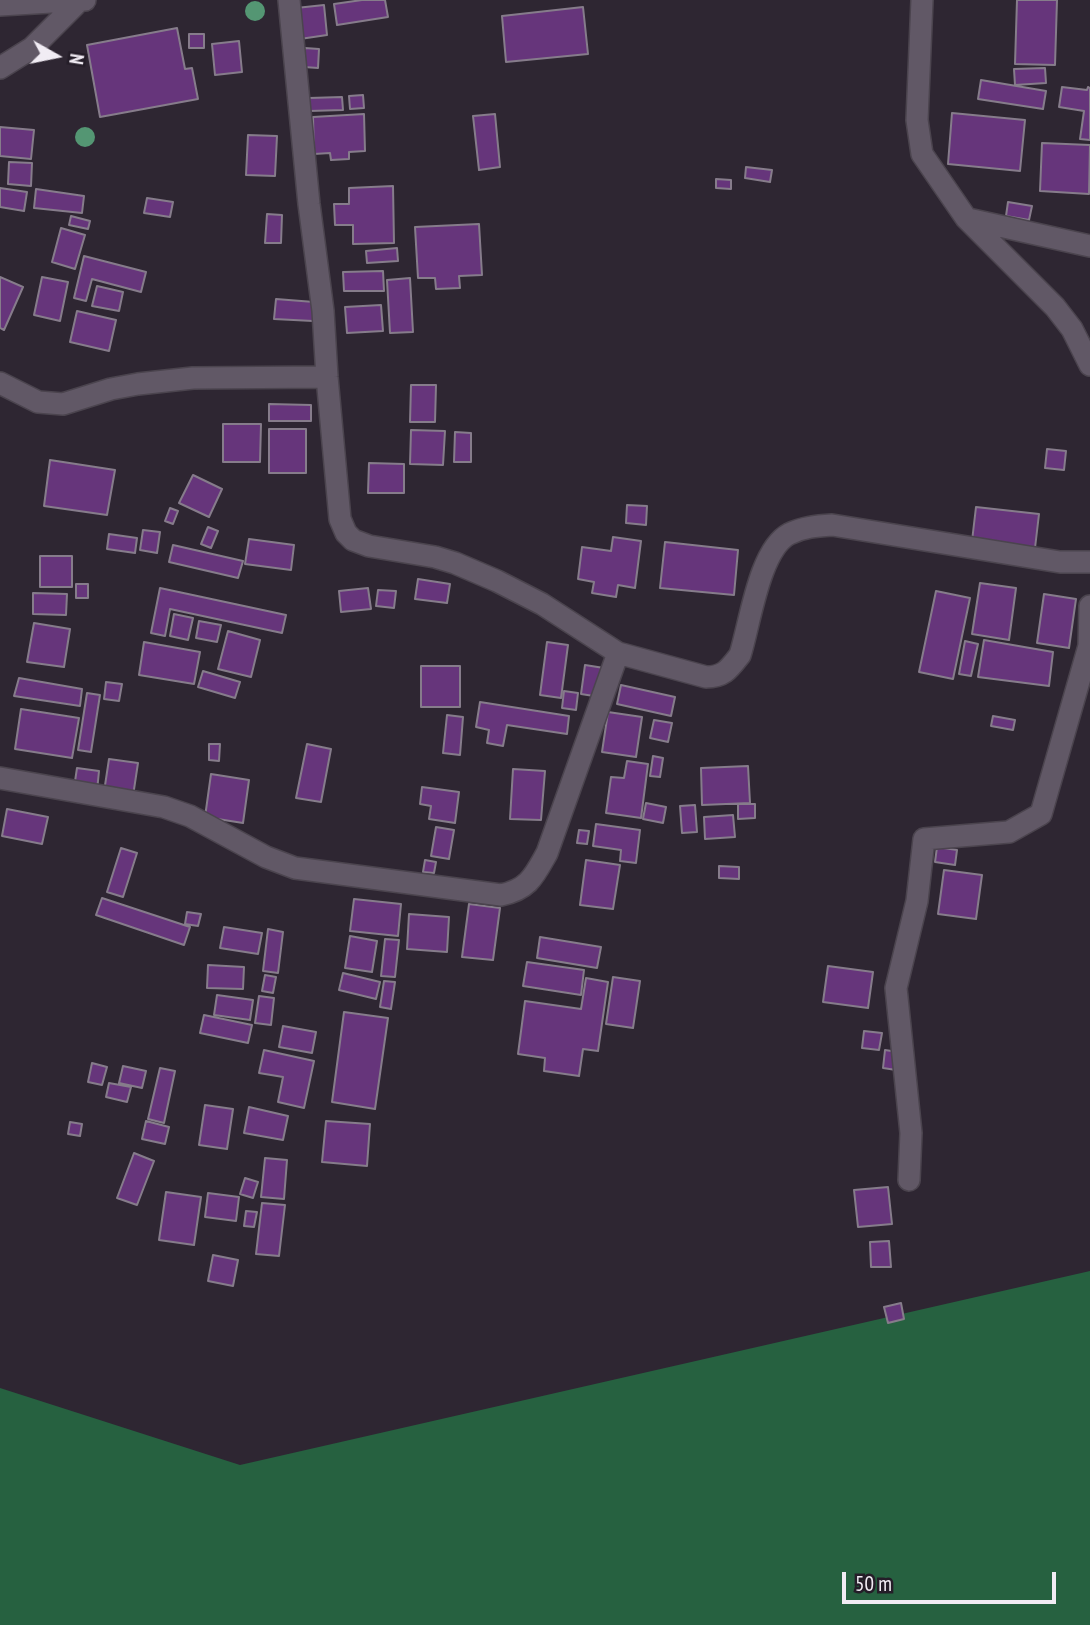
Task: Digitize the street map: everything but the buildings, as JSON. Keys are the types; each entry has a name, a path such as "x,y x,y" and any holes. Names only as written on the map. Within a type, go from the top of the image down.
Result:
{"street":[{"path":"0,5 82,0"},
{"path":"0,68 32,48 82,0"},
{"path":"289,0 309,204 323,311 340,519 346,533 353,540 385,549 435,557 498,581 542,604 618,653 706,677 718,677 731,667 740,655 765,567 774,547 786,535 804,527 832,525 1060,562 1090,562"},
{"path":"922,0 918,120 922,154 966,218 1055,307 1072,330 1090,365"},
{"path":"966,218 1090,247"},
{"path":"0,383 38,402 63,404 111,389 193,378 327,377"},
{"path":"909,1180 911,1133 896,988 917,901 924,839 1009,832 1041,814 1089,646 1090,606"},
{"path":"0,778 164,807 190,816 266,857 295,868 502,895 518,891 531,881 547,853 618,653"}],"green space":[{"path":"1090,1271 1090,1625 0,1625 0,1388 240,1465"}]}
